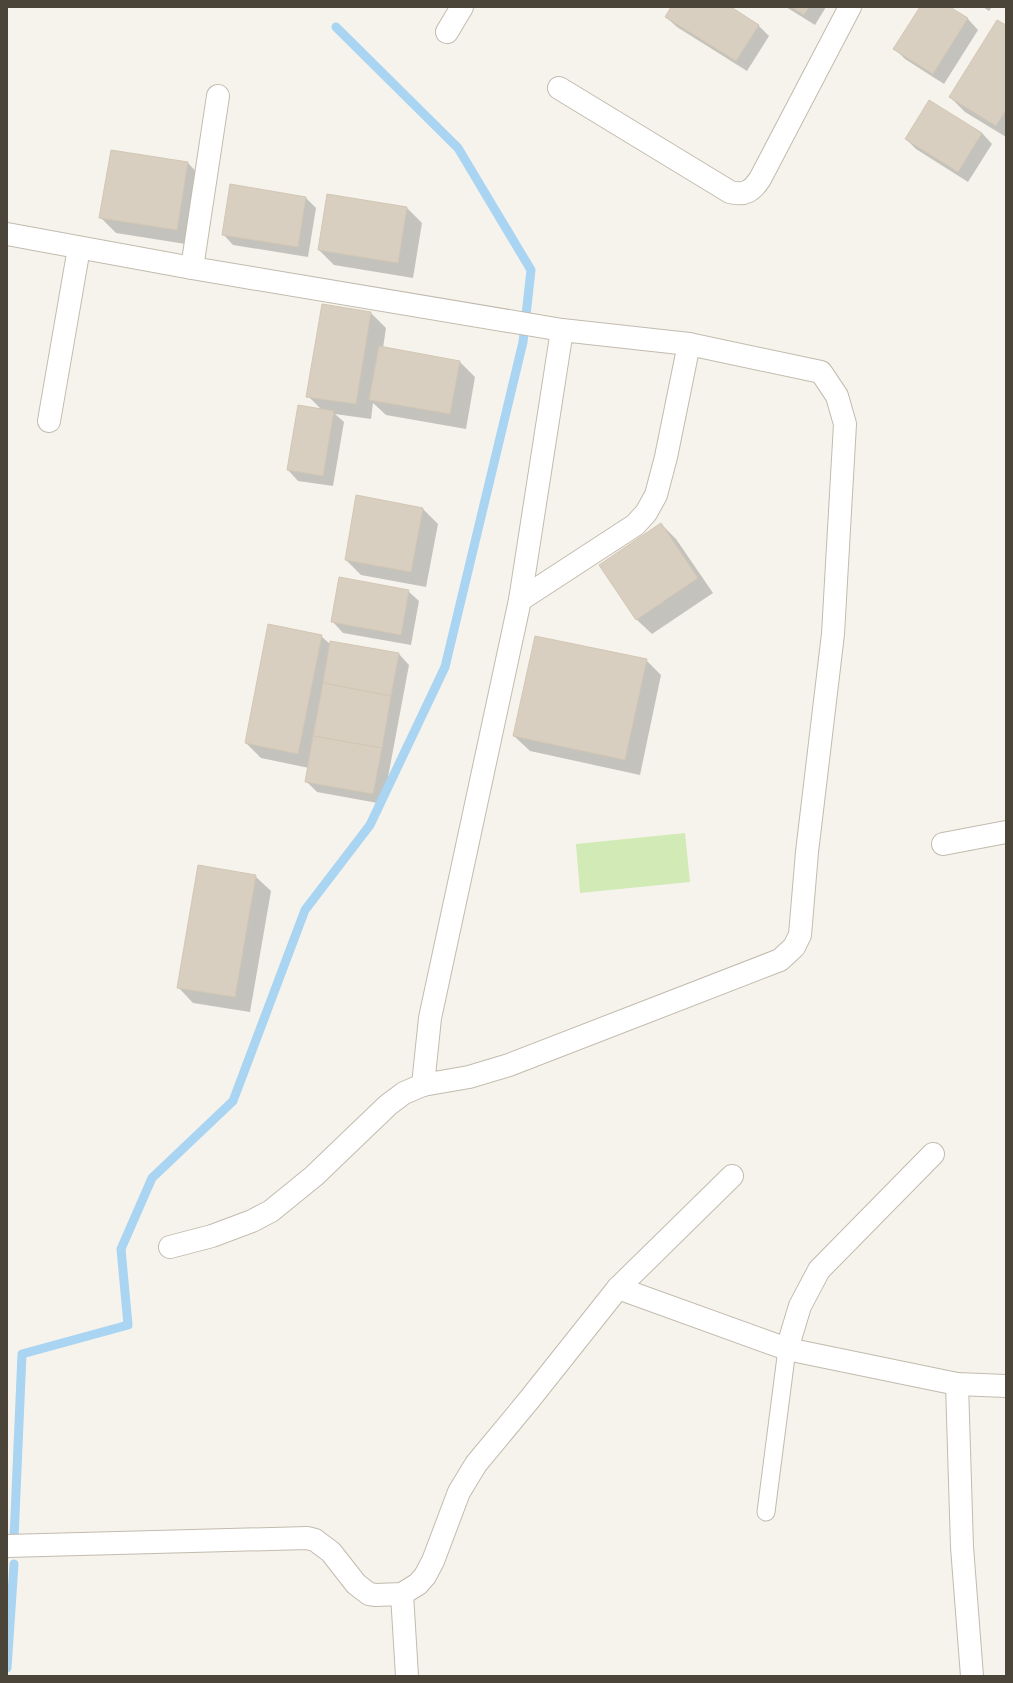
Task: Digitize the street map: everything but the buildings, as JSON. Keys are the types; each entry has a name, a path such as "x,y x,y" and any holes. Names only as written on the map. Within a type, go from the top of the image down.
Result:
{"street":[{"path":"447,32 462,7"},
{"path":"559,88 730,192 745,194 752,190 760,179 850,7"},
{"path":"192,268 218,96"},
{"path":"7,234 192,268 562,330 689,344 821,372 837,396 845,424 833,634 807,852 800,935 794,947 780,960 509,1065 469,1077 423,1085 404,1094 388,1105 314,1176 271,1211 252,1222 212,1236 170,1247"},
{"path":"49,421 78,248"},
{"path":"423,1085 430,1018 520,600 562,330"},
{"path":"520,600 635,525 646,513 656,495 666,457 689,344"},
{"path":"943,844 1006,832"},
{"path":"787,1349 800,1306 819,1270 933,1154"},
{"path":"7,1546 307,1538 315,1540 331,1552 356,1584 369,1594 402,1594 418,1584 425,1576 433,1561 460,1492 476,1464 618,1288 732,1176"},
{"path":"618,1288 787,1349 957,1384 1006,1386"},
{"path":"957,1384 962,1547 972,1676"},
{"path":"402,1594 407,1676"}],"lane":[{"path":"766,1512 787,1349"}],"green space":[{"path":"685,833 690,882 580,893 576,844"}],"waterway":[{"path":"14,1539 22,1354 128,1325 121,1249 152,1178 233,1101 305,910 370,825 445,667 523,342 531,270 458,148 336,27"},
{"path":"7,1668 14,1564"}]}
